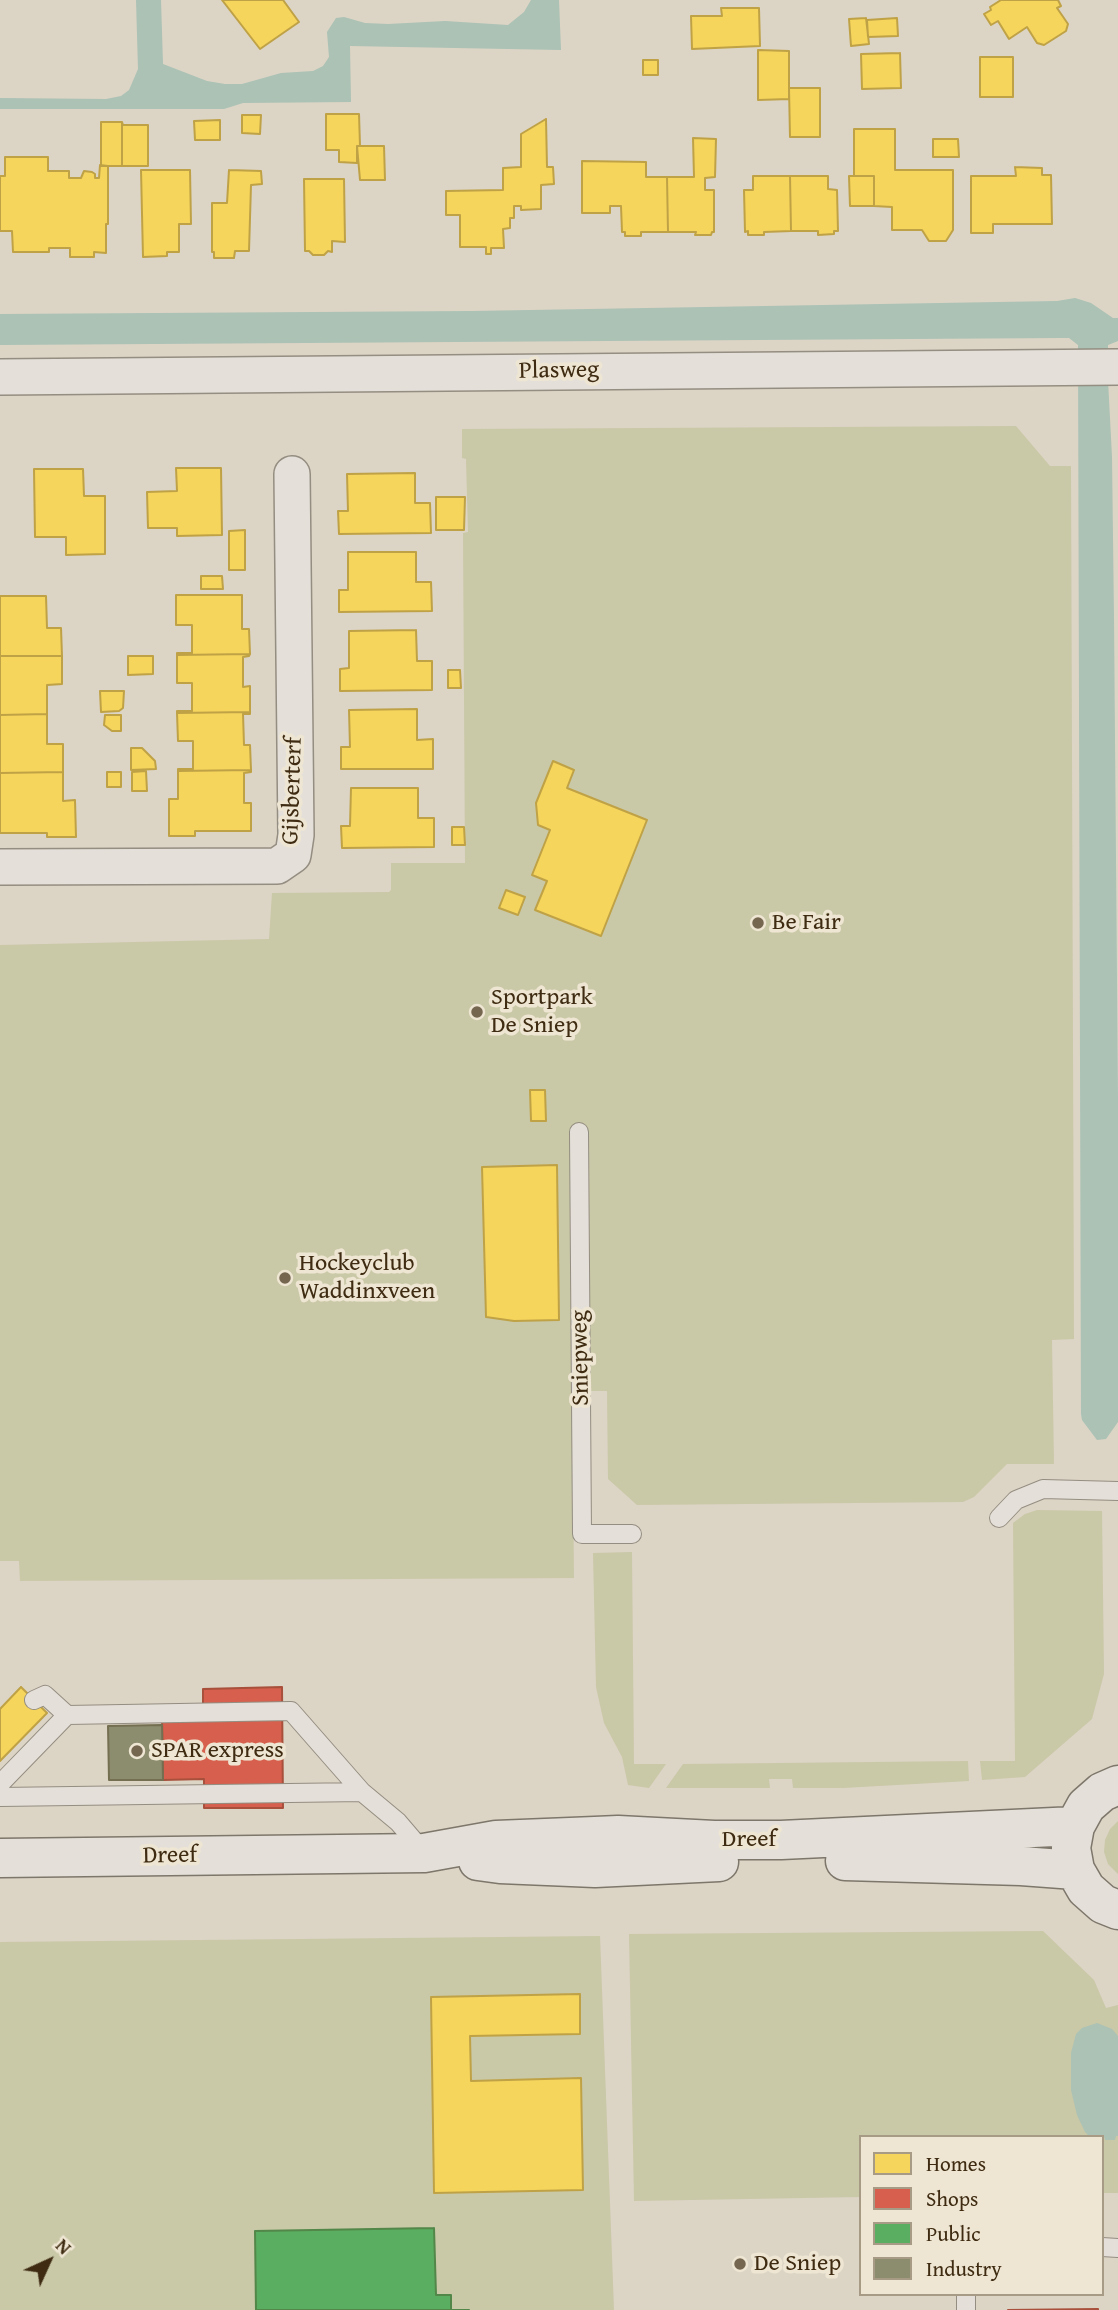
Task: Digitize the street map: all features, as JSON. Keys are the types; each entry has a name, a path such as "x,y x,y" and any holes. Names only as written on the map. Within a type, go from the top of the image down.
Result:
{"main road":[{"path":"1118,1785 1102,1792 1086,1806 1075,1826 1072,1848 1075,1870 1086,1889 1103,1904 1118,1910"},
{"name":"Dreef","path":"424,1853 496,1840 606,1835 781,1840 1075,1826"},
{"name":"Dreef","path":"0,1858 424,1853 500,1864 595,1868 724,1861 833,1861 1075,1870"}],"street":[{"name":"Plasweg","path":"0,377 1101,367"},
{"name":"Gijsberterf","path":"0,867 277,866 293,855 296,835 292,474"}],"lane":[{"name":"Sniepweg","path":"579,1132 582,1534 632,1534"},
{"path":"999,1518 1016,1500 1043,1489 1118,1491"},
{"path":"34,1700 45,1695 66,1715 291,1711 362,1792 398,1822 424,1853"},
{"path":"0,1784 66,1715"},
{"path":"0,1797 362,1792"}],"shaded area":[{"path":"136,0 161,0 163,64 207,81 225,84 242,84 281,73 313,71 323,66 329,57 327,32 336,18 344,17 365,23 445,21 508,25 524,12 531,0 559,0 561,50 350,46 351,102 243,103 224,109 0,109 0,98 106,99 121,96 129,90 138,69"},
{"path":"1075,298 1091,303 1113,318 1118,318 1118,341 1108,345 1108,380 1114,619 1118,1422 1106,1439 1097,1440 1082,1420 1081,1414 1078,345 1069,338 1060,338 0,345 0,314 472,311 1057,301"},
{"name":"Sportpark De Sniep","path":"1016,426 1050,466 1071,466 1074,1339 1052,1340 1054,1464 1007,1464 974,1497 963,1502 637,1505 608,1479 607,1391 572,1391 574,1578 20,1581 19,1561 0,1561 0,945 269,939 272,893 389,892 391,863 465,863 463,533 468,532 466,459 462,458 462,429"},
{"path":"1037,1510 1102,1511 1104,1674 1092,1719 1025,1777 982,1780 980,1761 1015,1761 1013,1523 1025,1514"},
{"path":"632,1552 634,1764 666,1764 649,1788 628,1785 622,1757 604,1723 596,1687 593,1553"},
{"path":"968,1761 969,1781 793,1788 792,1779 769,1779 770,1788 666,1788 683,1764"},
{"path":"1118,1821 1118,1874 1108,1864 1104,1852 1105,1840"},
{"path":"1043,1931 1094,1980 1106,2008 1118,2005 1118,2193 1104,2193 1104,2135 859,2135 859,2197 634,2201 629,1934"},
{"path":"600,1936 614,2310 0,2310 0,1942"},
{"path":"1097,2023 1112,2029 1118,2036 1118,2136 1115,2140 1105,2140 1104,2135 1088,2135 1077,2115 1071,2090 1071,2053 1076,2034 1082,2028"}],"building: Homes":[{"path":"222,0 283,0 299,22 260,49"},
{"path":"1001,0 1058,0 1061,6 1057,8 1068,24 1066,31 1044,45 1037,43 1027,27 1009,39 998,21 991,25 984,14"},
{"path":"721,8 759,8 760,46 692,49 691,16 722,16"},
{"path":"866,18 869,44 851,46 849,19"},
{"path":"897,18 898,36 868,37 867,20"},
{"path":"758,50 789,51 789,99 758,100"},
{"path":"900,53 901,88 862,89 861,54"},
{"path":"980,57 1013,57 1013,97 980,97"},
{"path":"643,60 658,60 658,75 643,75"},
{"path":"789,88 820,88 820,137 790,137"},
{"path":"326,114 359,114 360,146 357,146 357,163 339,162 339,150 326,150"},
{"path":"242,115 261,115 260,134 242,133"},
{"path":"546,119 547,167 553,167 554,184 541,185 541,209 521,210 521,206 514,206 514,218 510,218 510,228 503,229 504,248 491,248 491,254 486,254 486,247 460,247 460,215 446,215 446,191 503,190 503,168 521,167 521,134"},
{"path":"220,120 220,140 195,140 194,121"},
{"path":"101,122 122,122 122,166 101,166"},
{"path":"122,122 123,125 148,125 148,166 122,166"},
{"path":"854,129 895,129 895,170 953,170 953,230 946,241 929,241 922,230 892,230 892,207 874,206 874,176 854,176"},
{"path":"693,138 716,139 715,177 705,178 705,190 714,190 714,232 711,235 668,232 667,177 694,177"},
{"path":"933,139 958,139 959,157 933,157"},
{"path":"357,146 384,146 385,180 360,180"},
{"path":"5,157 48,157 48,171 69,171 69,178 81,178 84,171 92,172 95,178 99,178 100,165 108,166 106,253 94,252 94,257 70,257 70,248 49,248 49,252 13,252 12,231 0,231 0,176 5,176"},
{"path":"582,161 646,162 646,177 667,177 668,232 641,232 641,236 625,236 625,232 622,232 621,206 610,206 610,213 582,213"},
{"path":"1015,167 1042,168 1042,175 1051,175 1052,224 993,224 993,233 971,233 971,176 1016,176"},
{"path":"141,170 190,170 191,224 179,224 179,252 167,252 167,256 143,257"},
{"path":"229,170 261,171 262,184 251,185 249,251 235,251 234,258 214,258 212,203 227,203"},
{"path":"753,176 790,176 791,231 764,232 764,235 748,235 748,231 745,232 744,190 753,190"},
{"path":"790,176 828,176 828,189 837,190 838,231 834,231 834,234 818,235 818,231 791,231"},
{"path":"849,176 874,176 874,206 850,206"},
{"path":"304,179 344,179 345,242 332,241 332,252 328,251 324,255 313,255 305,251"},
{"path":"176,468 221,468 222,535 177,536 177,528 148,528 147,492 177,491"},
{"path":"34,469 83,469 84,496 105,496 105,554 66,555 66,537 35,537"},
{"path":"415,473 415,503 430,503 431,533 339,534 338,511 348,511 347,474"},
{"path":"436,497 465,497 464,530 436,530"},
{"path":"245,530 245,570 229,570 229,531"},
{"path":"348,552 416,552 416,582 431,582 432,611 339,612 339,590 348,590"},
{"path":"201,576 222,576 223,589 201,589"},
{"path":"176,595 242,595 242,629 249,629 250,654 177,655 192,653 192,625 176,625"},
{"path":"0,596 46,596 47,628 61,628 62,656 0,656"},
{"path":"416,630 417,661 432,661 432,690 340,691 340,669 349,668 349,631"},
{"path":"250,654 243,657 243,687 250,686 250,712 177,713 192,711 192,683 177,683 177,655"},
{"path":"0,656 62,656 62,684 47,685 47,714 0,715"},
{"path":"128,656 153,656 153,674 128,675"},
{"path":"448,670 460,670 461,688 448,688"},
{"path":"100,691 124,691 123,708 119,711 101,712"},
{"path":"417,709 417,740 433,739 433,769 341,769 341,747 350,747 349,710"},
{"path":"250,712 243,714 244,745 250,745 251,770 178,771 193,769 193,741 178,741 177,713"},
{"path":"47,714 47,744 63,744 63,772 0,773 0,715"},
{"path":"105,715 121,715 121,731 112,731 104,725"},
{"path":"131,748 142,748 155,761 156,769 131,770"},
{"path":"553,761 574,770 567,788 647,820 601,936 535,910 547,881 532,875 550,830 538,825 536,803"},
{"path":"251,770 244,773 244,803 251,803 251,831 195,831 195,836 169,836 169,799 178,799 178,771"},
{"path":"146,771 147,791 132,791 132,772"},
{"path":"63,772 63,801 75,800 76,837 47,837 47,833 0,833 0,773"},
{"path":"107,772 121,772 121,787 107,787"},
{"path":"351,788 418,788 418,818 434,818 434,847 342,848 341,826 350,826"},
{"path":"452,827 464,827 465,845 452,845"},
{"path":"506,890 525,897 518,915 499,908"},
{"path":"530,1090 545,1090 546,1121 531,1121"},
{"path":"557,1165 559,1320 514,1321 486,1317 482,1167"},
{"path":"21,1687 47,1713 0,1761 0,1709"},
{"path":"580,1994 580,2034 470,2036 471,2081 581,2078 583,2190 434,2193 431,1997"}],"building: Shops":[{"path":"282,1687 283,1808 204,1808 204,1779 163,1780 162,1719 203,1719 203,1689"},
{"path":"1098,2309 1098,2310 1008,2310"}],"building: Public":[{"path":"434,2228 436,2295 451,2295 451,2310 256,2310 255,2231"}],"building: Industry":[{"path":"162,1725 163,1780 109,1780 108,1726"}],"place":[{"name":"Be Fair","path":"758,923"},
{"name":"Sportpark De Sniep","path":"477,1012"},
{"name":"Hockeyclub Waddinxveen","path":"285,1278"},
{"name":"SPAR express","path":"137,1751"},
{"name":"De Sniep","path":"740,2264"}]}
